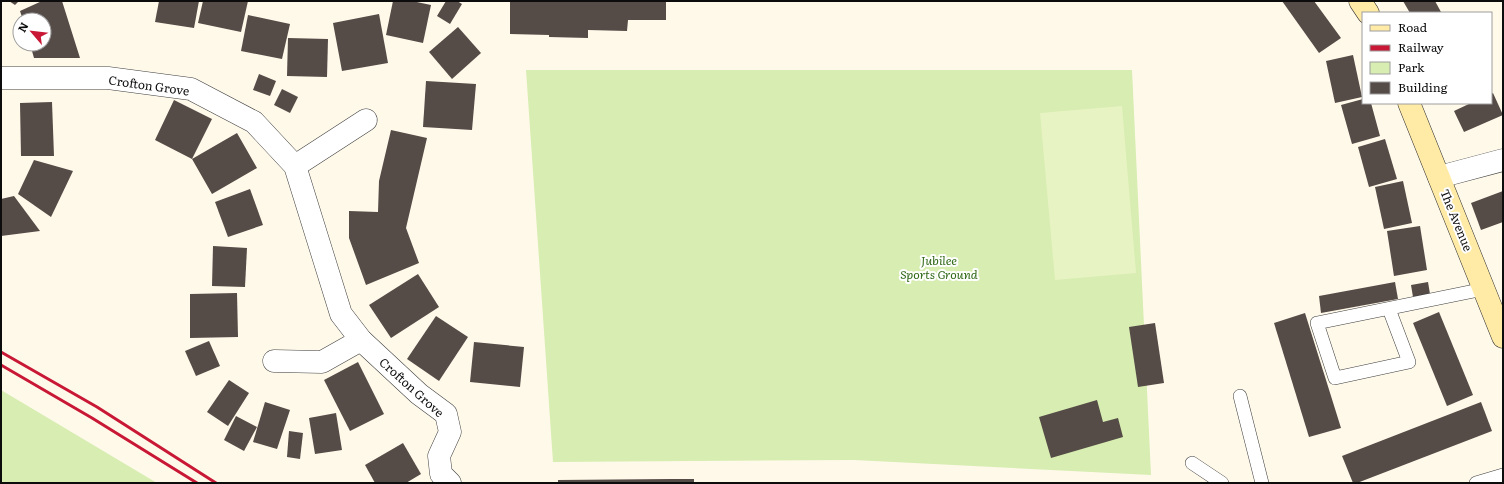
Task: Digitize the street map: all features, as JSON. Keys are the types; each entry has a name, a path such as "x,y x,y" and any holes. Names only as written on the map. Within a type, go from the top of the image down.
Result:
{"street":[{"path":"1360,1 1367,12"},
{"name":"Crofton Grove","path":"1,78 108,78 191,89 254,122 295,166 341,314 361,340 419,394 446,414 450,432 440,456 441,474 450,483"},
{"name":"The Avenue","path":"1409,104 1503,337"},
{"path":"295,166 366,120"},
{"path":"1439,177 1503,160"},
{"path":"274,361 322,362 361,340"}],"lane":[{"path":"1389,309 1410,362 1335,378 1317,323 1484,289"},
{"path":"1240,396 1262,483"},
{"path":"1192,464 1222,483"},
{"path":"1476,483 1503,475"}],"green space":[{"name":"Jubilee Sports Ground","path":"526,70 1132,70 1151,475 854,460 553,462"},
{"path":"1122,106 1136,273 1055,280 1040,113"},
{"path":"1,390 157,483 1,483"}],"building":[{"path":"9,1 19,1 15,5"},
{"path":"42,1 62,1 80,58 34,58 32,52 52,52 52,12 20,11"},
{"path":"159,1 199,1 194,28 155,22"},
{"path":"203,1 248,1 241,32 198,23"},
{"path":"393,1 412,1 431,5 423,43 386,35"},
{"path":"446,1 457,1 462,4 450,24 437,16"},
{"path":"510,1 666,1 666,20 628,20 627,31 588,30 588,38 510,34"},
{"path":"1282,1 1314,1 1341,38 1319,53"},
{"path":"1403,1 1435,1 1441,12 1409,12"},
{"path":"379,14 388,63 342,71 333,23"},
{"path":"248,15 290,24 282,59 241,51"},
{"path":"458,27 481,53 452,79 429,52"},
{"path":"288,38 328,39 327,77 287,76"},
{"path":"1353,55 1362,97 1335,103 1326,61"},
{"path":"259,74 276,81 270,96 253,90"},
{"path":"426,81 476,84 472,130 423,127"},
{"path":"282,89 298,97 290,113 274,105"},
{"path":"1492,94 1503,115 1464,132 1454,111 1469,104 1492,104"},
{"path":"1362,99 1362,104 1371,104 1380,136 1352,144 1341,105"},
{"path":"174,100 212,119 192,159 155,140"},
{"path":"52,102 54,156 21,156 20,103"},
{"path":"391,130 427,138 406,228 419,263 366,285 349,238 349,211 378,212 379,181"},
{"path":"237,133 257,168 212,194 192,159"},
{"path":"1385,139 1397,179 1369,187 1358,147"},
{"path":"34,160 73,171 51,217 18,194"},
{"path":"1403,181 1412,223 1384,229 1375,187"},
{"path":"250,189 263,225 228,237 215,202"},
{"path":"1503,191 1503,222 1481,230 1471,203"},
{"path":"14,196 40,231 1,236 1,199"},
{"path":"1420,226 1427,270 1394,276 1387,231"},
{"path":"213,246 247,248 245,287 212,286"},
{"path":"418,274 439,307 391,338 369,305"},
{"path":"1395,282 1398,299 1321,313 1319,296"},
{"path":"1428,282 1430,294 1413,297 1411,285"},
{"path":"237,293 238,337 190,338 190,294"},
{"path":"1439,312 1473,395 1447,406 1413,323"},
{"path":"1305,313 1341,428 1309,437 1274,323"},
{"path":"436,316 468,337 439,381 407,359"},
{"path":"1155,323 1164,383 1138,387 1129,327"},
{"path":"209,341 220,366 196,376 185,351"},
{"path":"474,342 524,347 520,387 470,382"},
{"path":"358,362 384,414 350,431 324,380"},
{"path":"229,380 249,393 228,426 207,412"},
{"path":"1097,400 1103,422 1118,418 1123,437 1051,458 1039,417"},
{"path":"265,402 290,410 277,449 253,442"},
{"path":"1481,402 1492,431 1357,483 1353,483 1342,456"},
{"path":"336,413 342,450 315,454 309,418"},
{"path":"236,416 257,427 244,451 224,440"},
{"path":"289,431 303,433 300,459 287,457"},
{"path":"403,443 421,474 406,483 375,483 365,465"},
{"path":"694,479 694,483 558,483 558,480"}],"railway":[{"path":"1,352 97,407 216,483"},
{"path":"1,365 92,418 197,483"}]}
